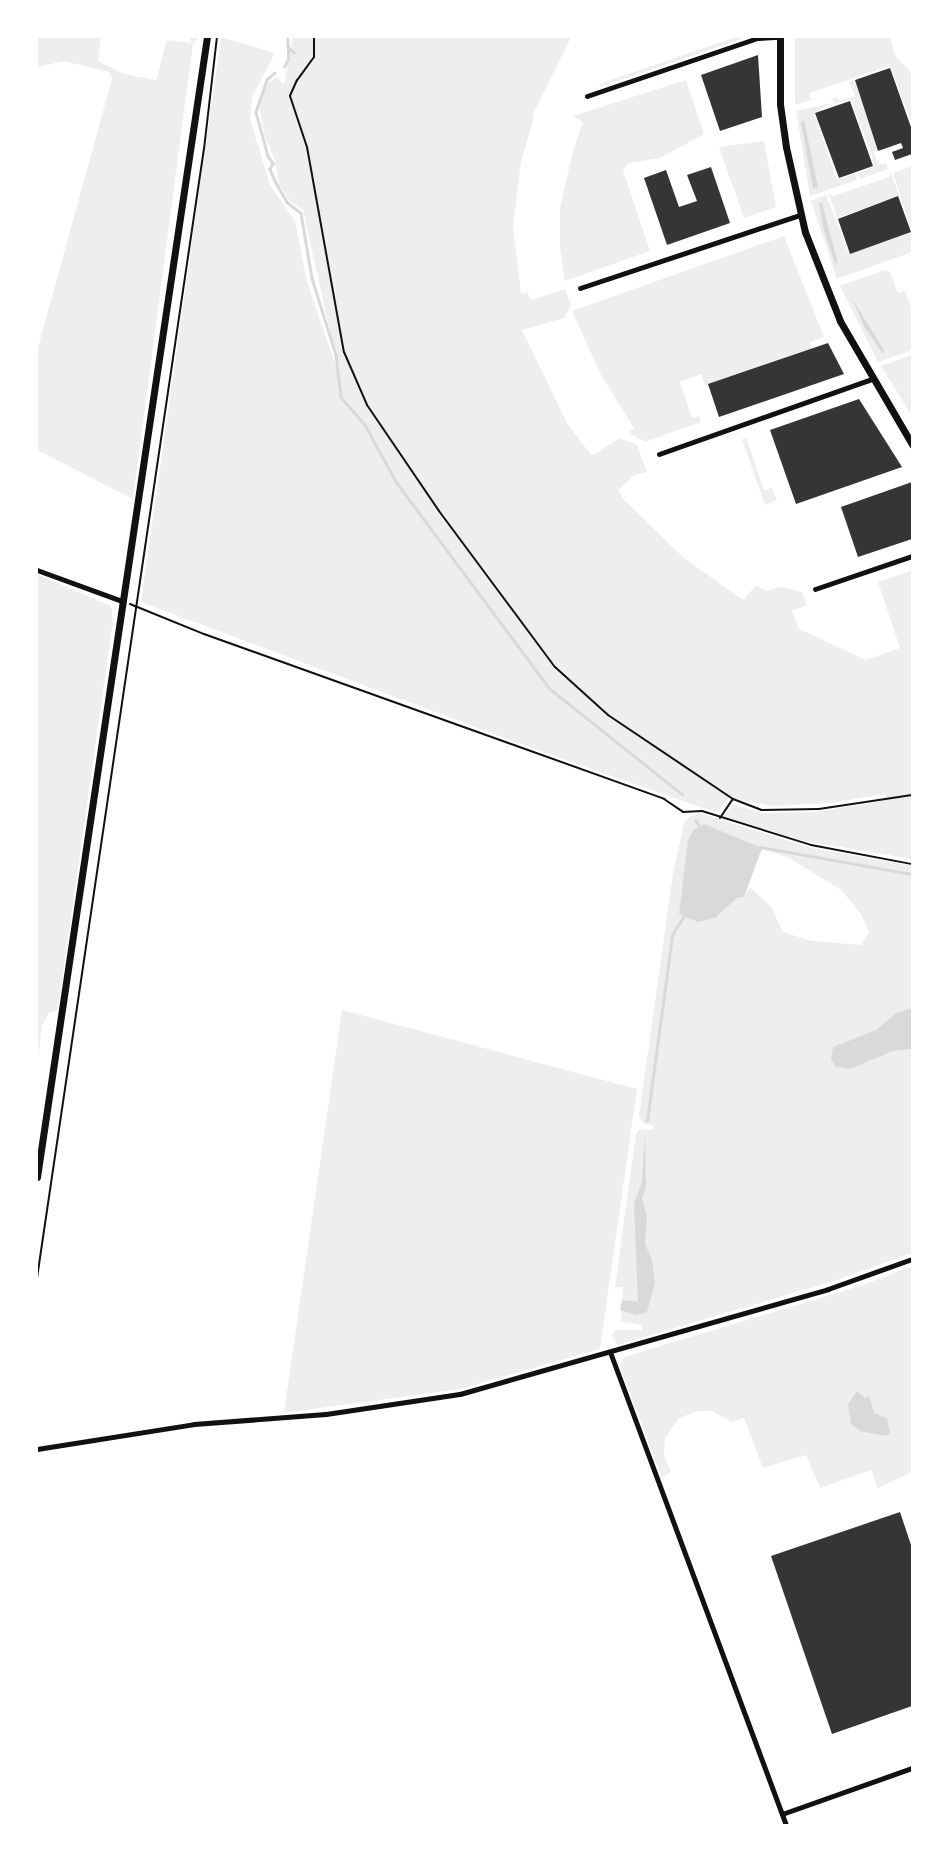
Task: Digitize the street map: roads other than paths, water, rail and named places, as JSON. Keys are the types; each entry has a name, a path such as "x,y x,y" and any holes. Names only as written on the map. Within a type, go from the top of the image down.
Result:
{"street":[{"path":"37,1177 207,37"},
{"path":"587,96 757,38 779,37 780,104 800,215 829,296 872,379 912,444"},
{"path":"580,288 800,215"},
{"path":"659,454 872,379"},
{"path":"815,589 912,556"},
{"path":"37,570 122,601"},
{"path":"37,1449 194,1424 326,1414 460,1394 828,1289 912,1258"},
{"path":"610,1352 786,1825"},
{"path":"782,1814 912,1768"}],"waterway":[{"path":"288,37 288,47 294,52"},
{"path":"284,67 288,59 288,47"},
{"path":"275,73 267,80 256,112 268,156 273,163 270,169 275,181 287,202 301,213 312,278 336,355 341,397 364,423 397,483 550,689 682,794"},
{"path":"696,820 702,831"},
{"path":"760,847 912,874"},
{"path":"647,1121 672,935 684,916"}]}
